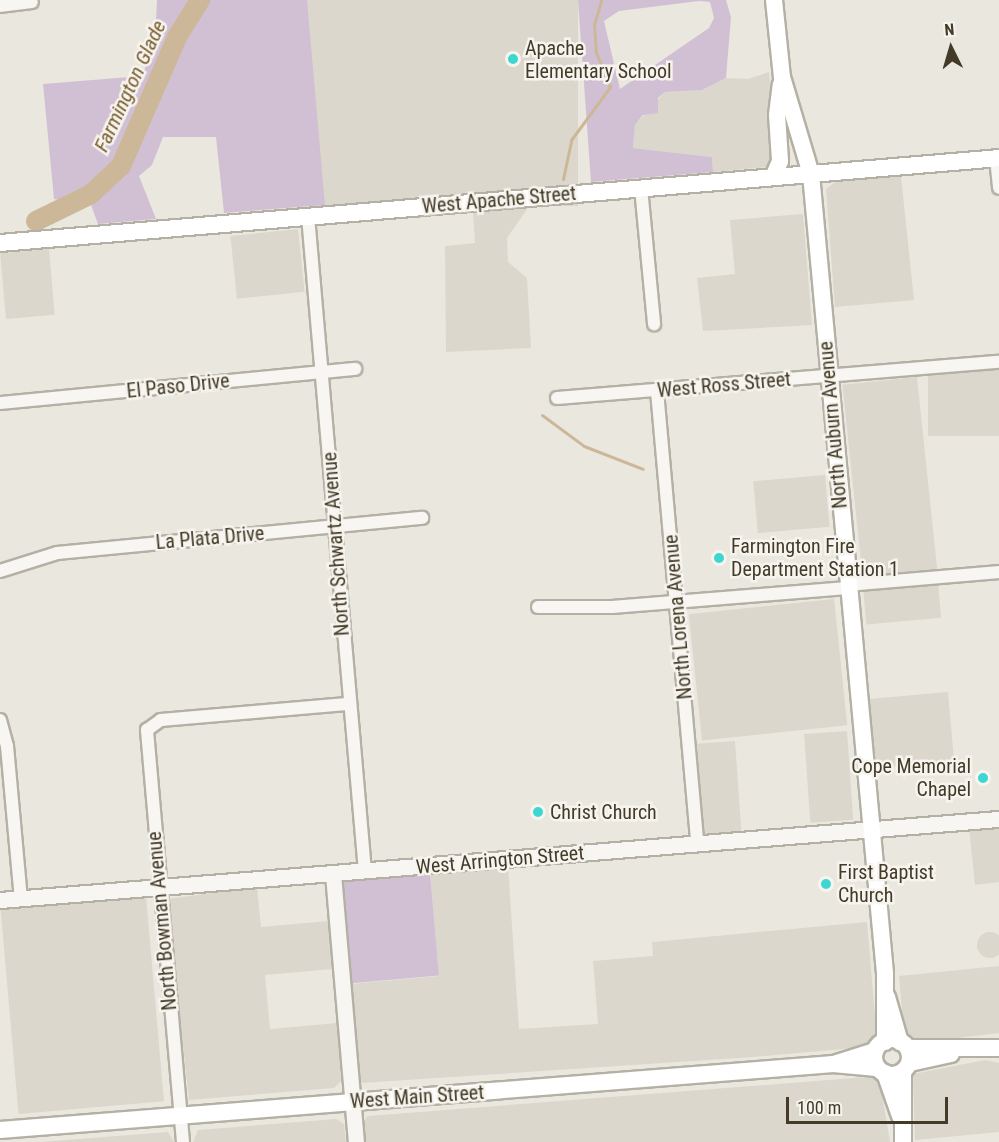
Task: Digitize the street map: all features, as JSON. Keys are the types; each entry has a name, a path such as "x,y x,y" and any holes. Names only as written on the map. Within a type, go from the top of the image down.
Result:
{"main road":[{"name":"North Auburn Avenue","path":"774,0 782,77 811,174 870,830 903,1142"},
{"path":"773,177 780,161 777,115 782,77"},
{"name":"West Apache Street","path":"0,243 998,158"},
{"name":"West Main Street","path":"0,1130 833,1064 999,1048"}],"street":[{"path":"0,6 32,2"},
{"path":"998,158 999,188"},
{"path":"641,188 654,324"},
{"name":"North Schwartz Avenue","path":"308,216 365,871"},
{"name":"West Ross Street","path":"557,398 999,362"},
{"name":"El Paso Drive","path":"0,403 355,369"},
{"name":"North Lorena Avenue","path":"657,391 697,843"},
{"name":"La Plata Drive","path":"0,571 57,553 422,518"},
{"path":"538,607 677,602 999,572"},
{"name":"North Bowman Avenue","path":"183,1142 158,888 149,726 161,720 349,704"},
{"path":"0,720 8,746 21,899"},
{"name":"West Arrington Street","path":"0,900 999,819"},
{"path":"333,874 356,1142"}],"shaded area":[{"path":"157,0 198,0 130,124 117,163 66,201 54,199 43,84 142,76 155,42"},
{"path":"202,0 307,0 325,205 224,213 216,137 163,137 152,165 139,176 156,219 98,224 91,205 83,203 129,167 133,139"},
{"path":"307,0 578,0 578,206 307,206"},
{"path":"578,0 726,0 731,17 726,78 702,90 665,92 658,98 658,113 643,115 635,125 633,148 712,157 713,172 591,182","holes":["699,1 710,2 714,18 709,28 620,89 604,21 619,11"]},
{"path":"769,72 777,155 768,167 713,172 712,157 633,148 635,125 665,92 702,90 726,78 748,79"},
{"path":"901,176 914,300 835,307 826,189 835,182"},
{"path":"528,208 507,238 508,262 527,278 531,348 446,352 445,246 475,243 473,212"},
{"path":"803,214 812,325 703,331 697,278 735,274 730,220"},
{"path":"298,229 305,292 237,299 230,236"},
{"path":"49,249 55,315 6,319 0,253"},
{"path":"928,369 999,369 999,436 928,436"},
{"path":"917,377 937,571 863,579 842,385"},
{"path":"825,475 830,527 758,533 753,481"},
{"path":"938,583 941,618 866,624 863,590"},
{"path":"834,599 847,725 702,741 689,614"},
{"path":"948,692 955,771 875,765 869,699"},
{"path":"847,731 853,820 810,823 804,734"},
{"path":"735,741 741,832 703,834 697,744"},
{"path":"999,826 999,882 975,885 969,828"},
{"path":"508,866 519,1029 598,1024 593,961 653,956 652,942 867,922 877,1039 865,1047 754,1057 361,1083 350,984 439,976 430,873"},
{"path":"430,873 439,976 351,983 342,881"},
{"path":"257,887 261,927 329,921 333,969 265,975 270,1029 337,1023 341,1081 334,1088 189,1100 167,899"},
{"path":"146,896 164,1101 19,1114 1,909"},
{"path":"990,932 999,936 1003,945 999,954 990,958 981,954 977,945 981,936"},
{"path":"999,966 999,1033 923,1042 904,1034 899,976"},
{"path":"985,1060 999,1063 999,1132 915,1140 913,1074"},
{"path":"879,1076 890,1142 363,1142 362,1123 368,1116"},
{"path":"336,1119 344,1124 346,1142 193,1142 198,1130"},
{"path":"168,1132 174,1142 40,1142"}],"waterway":[{"name":"Farmington Glade","path":"36,221 91,194 121,166 177,37 200,0"},
{"path":"563,179 571,140 610,87 596,53 594,25 601,0"},
{"path":"542,415 584,446 643,469"}],"place":[{"name":"Apache Elementary School","path":"513,59"},
{"name":"Farmington Fire Department Station 1","path":"719,558"},
{"name":"Cope Memorial Chapel","path":"983,778"},
{"name":"Christ Church","path":"538,812"},
{"name":"First Baptist Church","path":"826,884"}]}
